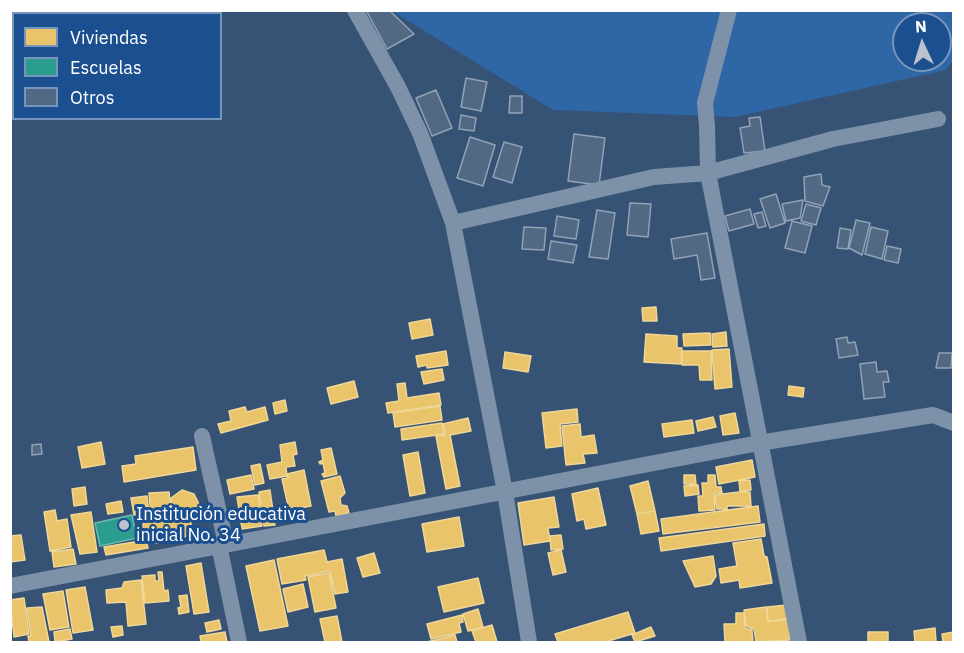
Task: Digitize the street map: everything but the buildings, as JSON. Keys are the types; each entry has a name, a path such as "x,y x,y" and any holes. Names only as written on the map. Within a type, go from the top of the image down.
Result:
{"street":[{"path":"355,10 398,87 420,133 453,223 505,492 529,642"},
{"path":"729,10 705,103 708,173 799,642"},
{"path":"453,223 654,177 708,173 833,139 938,119"},
{"path":"10,586 759,443 933,415 954,423"},
{"path":"202,436 239,642"}],"shaded area":[{"path":"392,11 953,11 952,62 952,12 892,12 892,72 937,72 735,117 553,110"}],"place":[{"name":"Institución educativa inicial No. 34","path":"124,525"}]}
